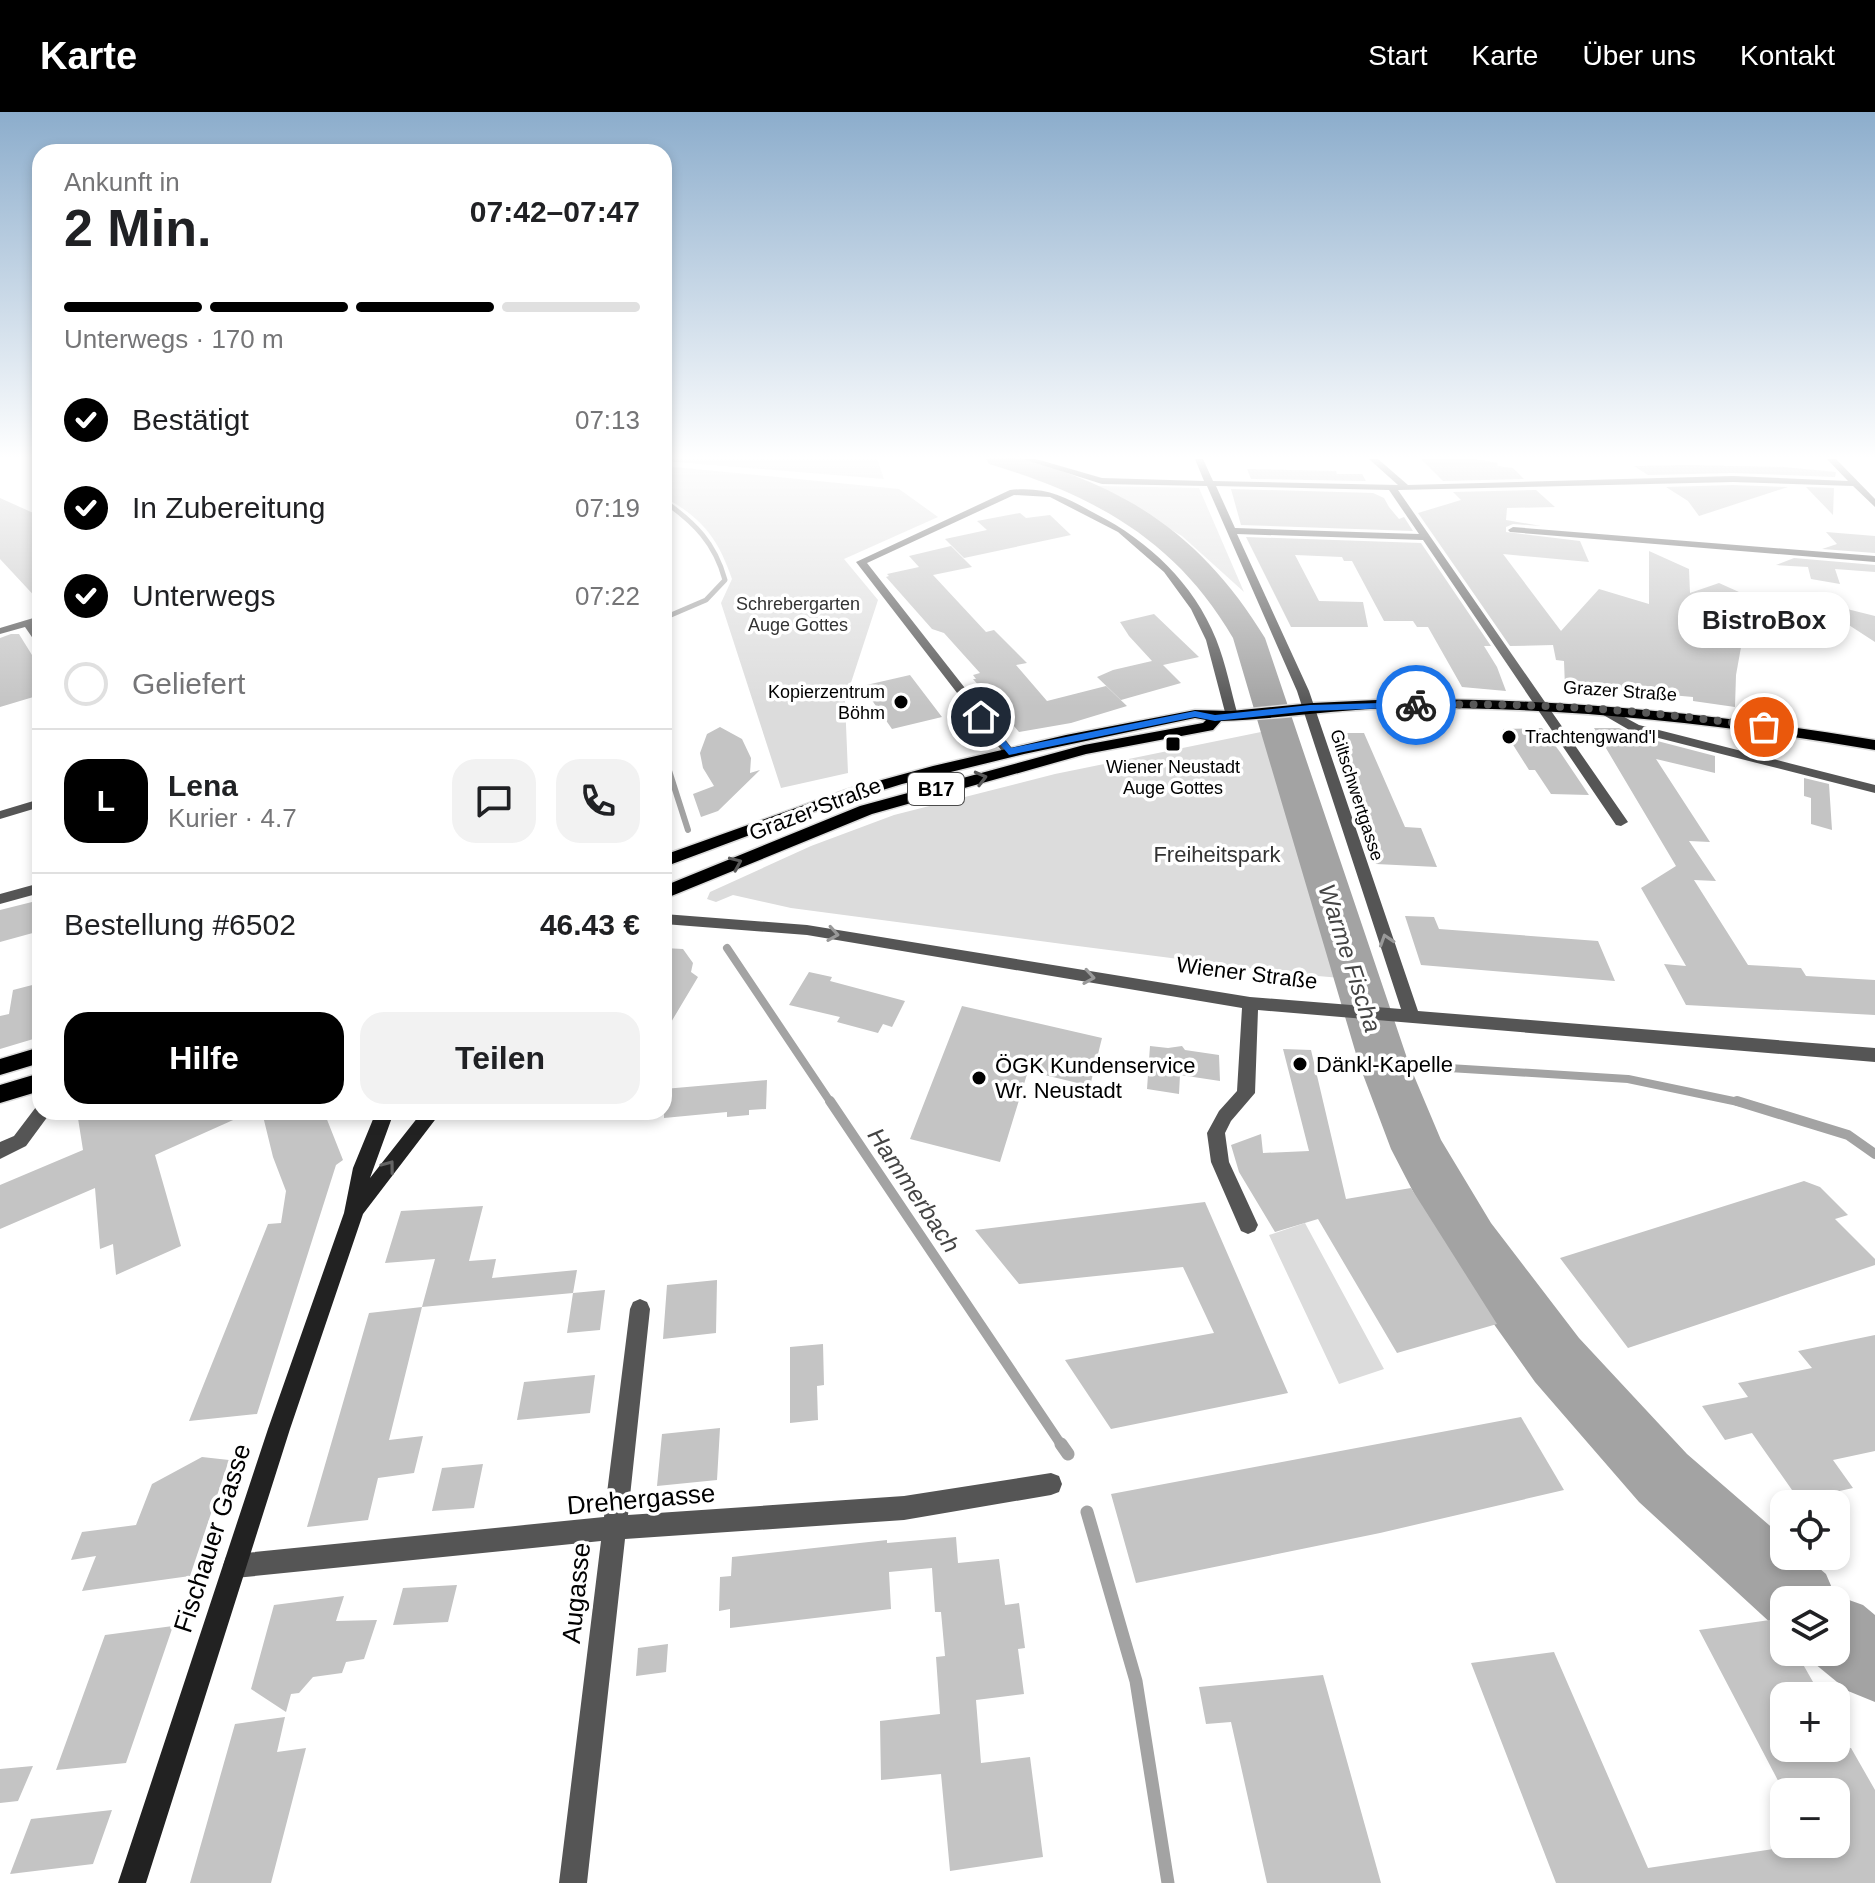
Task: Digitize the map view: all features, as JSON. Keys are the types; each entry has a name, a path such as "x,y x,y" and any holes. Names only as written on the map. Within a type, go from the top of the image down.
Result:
{"main road":[{"name":"Grazer Straße","path":"672,858 854,793 1009,752 1195,714 1224,717 1310,708 1462,704 1543,706 1727,722 1875,745"},
{"name":"Grazer Straße","path":"672,890 866,810 1084,750 1208,727 1224,717"},
{"path":"0,1067 32,1057"},
{"path":"0,1094 32,1084"},
{"name":"Fischauer Gasse","path":"132,1883 354,1213 362,1168 382,1120"},
{"name":"Fischauer Gasse","path":"354,1213 426,1120"}],"street":[{"path":"905,542 861,562 1009,752"},
{"path":"1135,542 1168,570 1196,609 1211,640 1224,717"},
{"name":"Giltschwertgasse","path":"1237,542 1310,708 1411,1014"},
{"path":"1429,542 1621,822"},
{"path":"1658,542 1875,559"},
{"path":"0,631 32,622"},
{"path":"28,623 32,629"},
{"path":"1604,710 1635,728 1875,789"},
{"path":"0,815 32,805"},
{"path":"0,899 32,890"},
{"name":"Wiener Straße","path":"672,920 807,930 1250,1003 1875,1055"},
{"path":"1248,1225 1220,1162 1216,1133 1225,1116 1246,1093 1250,1003"},
{"path":"0,1151 20,1141 36,1120"},
{"name":"Augasse","path":"573,1883 640,1309"},
{"name":"Drehergasse","path":"235,1566 614,1528 904,1508 1051,1484"}],"green space":[{"name":"Schrebergarten Auge Gottes","path":"714,542 883,542 844,559 878,600 845,701 848,773 781,788 721,603 732,579"},
{"path":"1188,542 1222,542 1244,592"},
{"name":"Freiheitspark","path":"1293,730 1375,981 1295,974 791,908 733,895 716,902 707,899 710,892 811,846 894,815 1055,774 1261,732"},
{"path":"1305,1223 1384,1369 1339,1384 1269,1235"}],"building":[{"path":"0,542 32,542 32,593 0,559"},
{"path":"948,542 1040,542 964,558"},
{"path":"1248,542 1421,543 1491,646 1484,646 1497,667 1506,691 1462,687 1428,627 1417,627 1413,621 1384,621 1352,561 1344,561 1342,557 1295,555 1319,601 1363,602 1368,627 1291,627"},
{"path":"1438,542 1580,542 1589,562 1503,554 1561,631 1599,589 1649,604 1649,551 1689,569 1690,593 1719,583 1739,592 1794,601 1801,623 1747,614 1736,675 1735,707 1693,701 1693,697 1615,690 1618,697 1565,687 1564,661 1556,660 1553,645 1510,646"},
{"path":"1835,542 1875,542 1875,553 1822,549 1837,544"},
{"path":"951,546 972,567 933,575 986,632 994,630 1027,663 1016,665 1047,701 1106,686 1127,706 1071,723 1019,732 973,679 976,679 973,675 980,673 944,633 932,629 886,577 889,576 887,574 919,567 909,556"},
{"path":"1794,558 1875,565 1875,572 1835,569 1840,584 1811,579 1808,567 1776,565"},
{"path":"1819,602 1875,616 1875,642 1818,605"},
{"path":"1154,614 1199,657 1163,665 1181,683 1121,700 1097,677 1152,661 1120,622"},
{"path":"19,634 32,655 32,697 0,707 0,638"},
{"name":"Kopierzentrum Böhm","path":"910,675 942,717 892,729 862,686"},
{"path":"720,727 742,739 751,758 750,773 760,770 718,811 701,817 693,794 714,786 703,768 700,753 707,734"},
{"path":"1542,728 1589,795 1551,794 1535,770 1529,770 1503,729"},
{"path":"1594,728 1619,728 1715,756 1715,773 1656,759 1710,842 1689,841 1716,881 1694,880 1748,965 1801,968 1806,976 1875,980 1875,1015 1686,1005 1664,964 1686,966 1641,888 1676,866"},
{"path":"1329,733 1364,733 1405,827 1421,828 1437,867 1376,864 1359,809"},
{"path":"1804,778 1829,784 1832,830 1811,824 1811,798 1804,796"},
{"path":"32,902 32,933 0,942 0,910"},
{"path":"1405,916 1434,917 1439,929 1598,941 1615,981 1421,965"},
{"path":"672,948 683,949 693,963 691,972 698,977 672,1021"},
{"path":"809,972 832,977 830,981 905,1001 892,1027 883,1024 878,1033 837,1022 840,1017 789,1005"},
{"path":"32,985 32,1039 0,1049 0,1016 9,1014 13,990"},
{"name":"ÖGK Kundenservice Wr. Neustadt","path":"962,1006 1102,1038 1090,1086 1028,1071 1000,1162 910,1139"},
{"path":"1150,1046 1182,1046 1185,1050 1219,1055 1220,1081 1180,1075 1179,1094 1147,1089"},
{"path":"1283,1049 1311,1050 1346,1199 1411,1188 1497,1324 1397,1353 1318,1219 1275,1232 1239,1172 1231,1145 1261,1134 1263,1153 1309,1151"},
{"path":"767,1080 766,1109 749,1110 749,1115 727,1117 727,1112 672,1117 672,1088"},
{"path":"78,1120 233,1120 155,1155 181,1246 116,1275 113,1244 100,1249 95,1188 0,1229 0,1185 83,1150"},
{"path":"264,1120 327,1120 343,1160 336,1165 257,1414 189,1421 268,1224 281,1223 286,1191"},
{"path":"1804,1181 1820,1187 1848,1215 1835,1219 1875,1259 1875,1265 1628,1348 1560,1258"},
{"path":"1205,1202 1288,1393 1111,1429 1065,1360 1214,1333 1183,1267 1019,1284 975,1230"},
{"path":"483,1206 469,1261 496,1259 492,1278 577,1270 573,1293 422,1307 435,1259 385,1263 401,1211"},
{"path":"717,1280 716,1333 663,1339 667,1285"},
{"path":"605,1290 600,1330 567,1333 573,1293"},
{"path":"422,1307 389,1440 423,1436 414,1473 378,1478 368,1520 307,1527 369,1313"},
{"path":"1875,1335 1875,1451 1833,1460 1853,1488 1792,1490 1752,1433 1725,1440 1702,1406 1748,1397 1738,1383 1812,1368 1798,1351"},
{"path":"823,1344 824,1385 817,1386 818,1420 790,1423 790,1347"},
{"path":"595,1375 590,1413 517,1420 524,1382"},
{"path":"1521,1417 1564,1490 1380,1533 1136,1583 1111,1494"},
{"path":"720,1428 717,1480 657,1486 662,1434"},
{"path":"202,1457 229,1460 190,1576 82,1591 96,1556 71,1560 82,1532 136,1525 152,1484"},
{"path":"483,1464 474,1508 432,1511 442,1468"},
{"path":"956,1537 958,1563 999,1559 1005,1605 1019,1603 1025,1648 1018,1649 1024,1694 976,1700 981,1763 1030,1757 1043,1857 950,1871 941,1774 881,1780 880,1721 940,1714 936,1657 945,1656 941,1612 935,1612 932,1568 889,1572 891,1609 730,1628 730,1609 719,1611 720,1577 731,1576 732,1557 887,1540 887,1543"},
{"path":"457,1585 448,1622 393,1625 403,1588"},
{"path":"344,1596 336,1621 377,1620 364,1659 346,1662 342,1673 313,1677 299,1693 291,1694 286,1712 251,1689 274,1605"},
{"path":"1770,1620 1770,1666 1804,1666 1813,1682 1770,1682 1770,1762 1850,1762 1851,1748 1875,1790 1875,1883 1556,1883 1471,1663 1554,1652 1648,1868 1770,1850 1770,1858 1850,1858 1850,1778 1777,1778 1699,1630"},
{"path":"173,1626 126,1763 56,1770 105,1635"},
{"path":"668,1644 666,1672 636,1676 638,1648"},
{"path":"1323,1675 1381,1883 1267,1883 1231,1722 1206,1724 1199,1687"},
{"path":"285,1717 277,1752 306,1748 271,1883 190,1883 235,1724"},
{"path":"33,1766 18,1801 0,1803 0,1769"},
{"path":"112,1810 93,1864 10,1874 31,1819"}],"waterway":[{"name":"Hammerbach","path":"672,615 706,600 725,580 716,555 707,542"},
{"name":"Warme Fischa","path":"1170,542 1204,572 1249,638 1384,1064 1418,1149 1470,1242 1557,1360 1663,1478 1784,1586"},
{"name":"Hammerbach","path":"672,780 688,830"},
{"name":"Hammerbach","path":"727,948 831,1103"},
{"path":"1384,1064 1628,1079 1743,1103"},
{"name":"Hammerbach","path":"830,1101 1062,1446"},
{"path":"1737,1101 1848,1135 1875,1154"},
{"name":"Hammerbach","path":"1061,1444 1068,1454"},
{"name":"Hammerbach","path":"1087,1512 1136,1681 1168,1883"},
{"name":"Warme Fischa","path":"1850,1643 1875,1664"}],"way so far":[{"path":"1416,705 1543,706 1675,716 1764,727"}],"place":[{"name":"Kopierzentrum Böhm","path":"901,702"},
{"name":"BistroBox","path":"1764,727"},
{"name":"Trachtengwand'l","path":"1509,737"},
{"name":"Wiener Neustadt Auge Gottes","path":"1173,744"},
{"name":"Dänkl-Kapelle","path":"1300,1064"},
{"name":"ÖGK Kundenservice Wr. Neustadt","path":"979,1078"}],"route":[{"path":"981,717 1009,752 1195,714 1215,718 1310,708 1416,705"}]}
